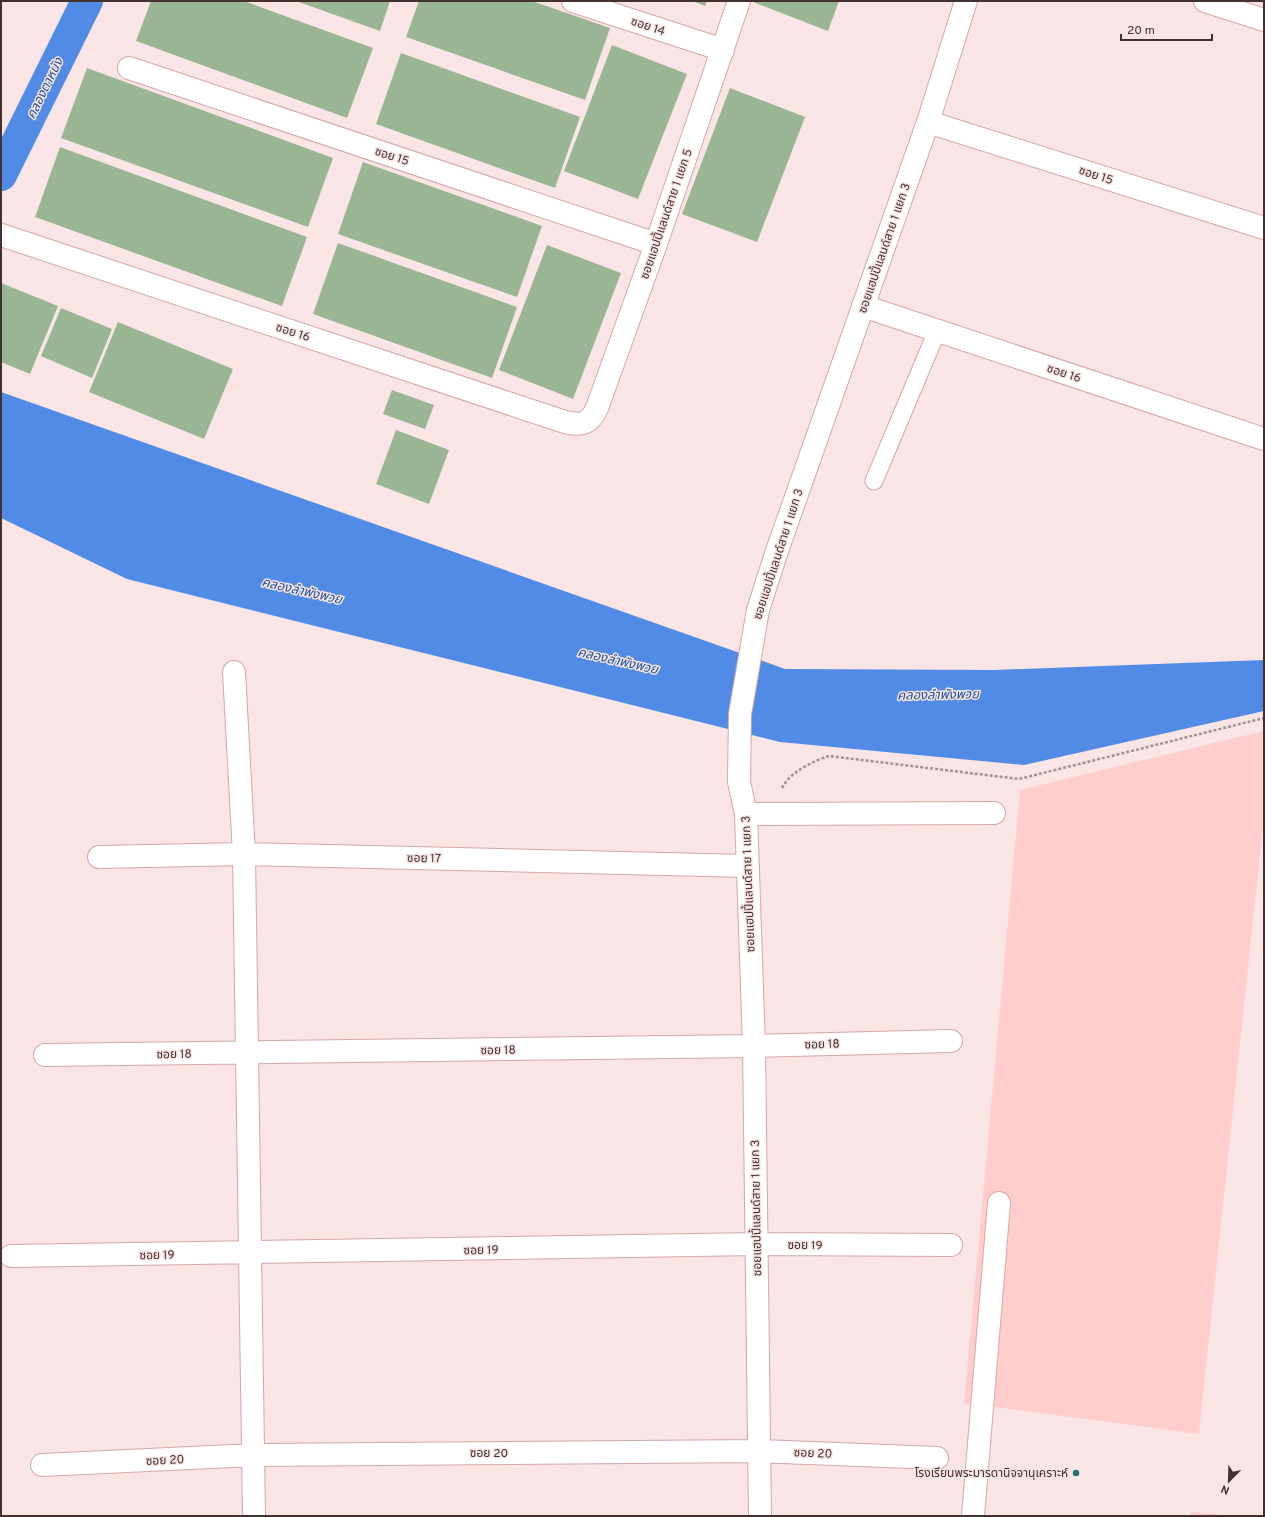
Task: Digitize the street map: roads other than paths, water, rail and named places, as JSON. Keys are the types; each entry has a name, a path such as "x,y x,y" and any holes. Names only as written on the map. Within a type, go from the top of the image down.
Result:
{"street":[{"name":"ซอย 14","path":"573,1 723,50"},
{"name":"ซอยแฮปปี้แลนด์สาย 1 แยก 5","path":"585,422 592,418 597,408 656,244 740,1"},
{"name":"ซอยแฮปปี้แลนด์สาย 1 แยก 3","path":"760,1516 754,1046 746,814 739,782 740,714 758,610 777,551 928,122 966,1"},
{"path":"1205,1 1264,20"},
{"name":"ซอย 15","path":"129,68 656,244"},
{"name":"ซอย 15","path":"928,122 1264,228"},
{"name":"ซอย 16","path":"4,236 565,422 576,425 585,422"},
{"name":"ซอย 16","path":"863,306 1264,439"},
{"path":"234,672 244,854 254,1516"},
{"path":"746,814 994,813"},
{"name":"ซอย 17","path":"99,857 244,854 748,866"},
{"name":"ซอย 18","path":"46,1055 754,1046 951,1041"},
{"path":"974,1516 999,1203"},
{"name":"ซอย 19","path":"11,1256 251,1254 756,1244 951,1245"},
{"name":"ซอย 20","path":"42,1465 254,1455 759,1451 937,1458"}],"lane":[{"path":"874,481 937,331"}],"water":[{"name":"คลองลำพังพวย","path":"1,392 785,669 994,670 1264,660 1264,711 1024,765 780,742 127,579 1,518"}],"waterway":[{"name":"คลองตาหนัง","path":"1,175 87,1"}],"place":[{"name":"โรงเรียนพระมารดานิจจานุเคราะห์","path":"1076,1473"}]}
